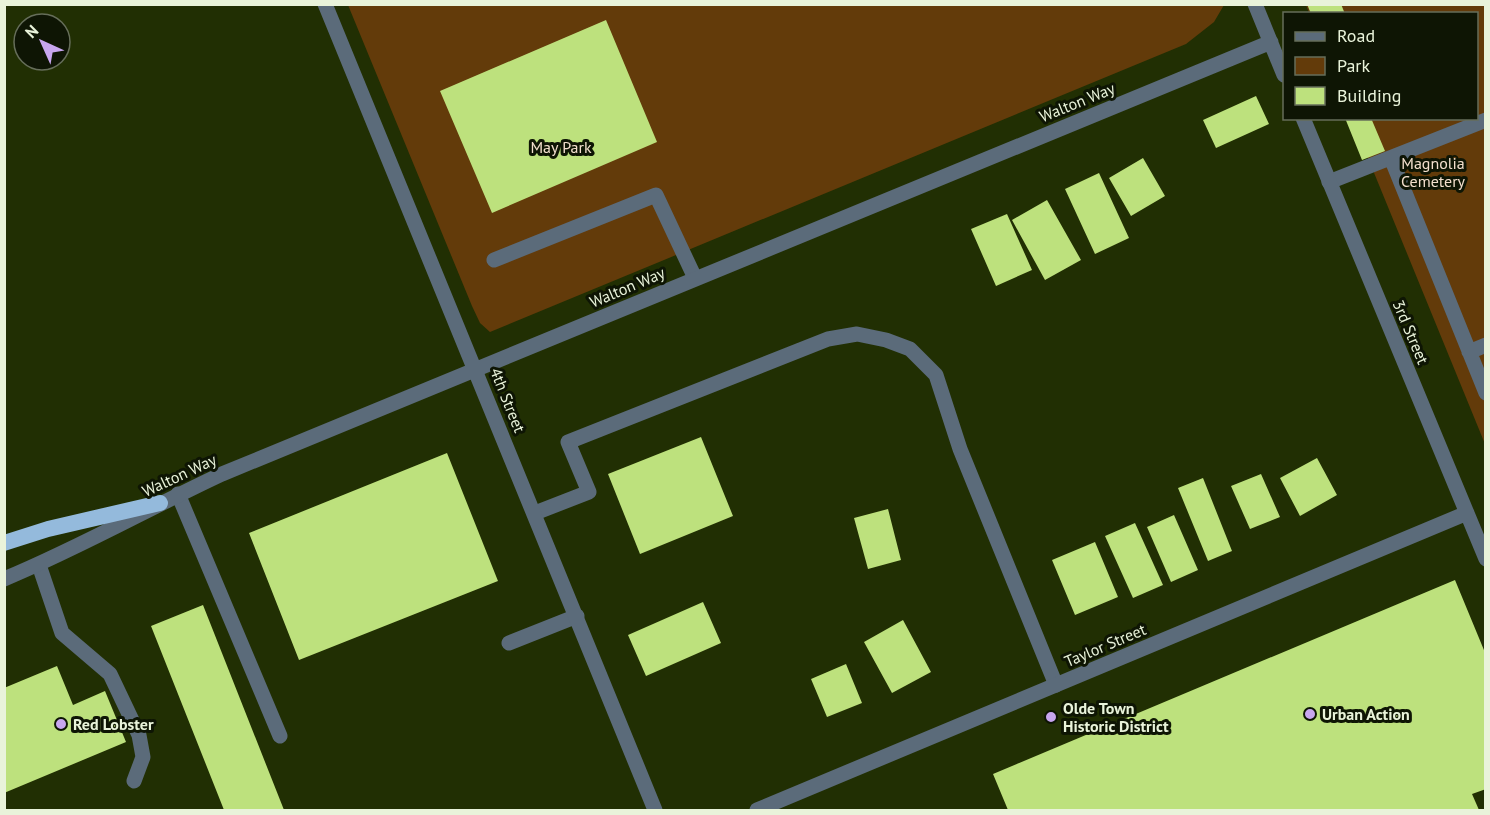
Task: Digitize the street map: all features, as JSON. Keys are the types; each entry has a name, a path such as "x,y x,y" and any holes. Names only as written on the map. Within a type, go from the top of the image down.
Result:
{"highway":[{"path":"4,543 48,529 160,503"}],"street":[{"name":"4th Street","path":"326,4 655,810"},
{"path":"1255,4 1283,72"},
{"name":"Walton Way","path":"4,579 39,565 178,494 695,278 1271,42"},
{"name":"3rd Street","path":"1303,120 1485,559"},
{"path":"1329,182 1485,120"},
{"path":"1391,159 1485,393"},
{"path":"494,261 656,195 695,278"},
{"path":"534,513 589,492 568,442 828,339 857,334 886,340 910,349 936,375 960,449 1056,685"},
{"path":"1469,352 1485,345"},
{"path":"178,494 280,736"},
{"name":"Taylor Street","path":"757,810 1467,513"},
{"path":"39,565 62,633 110,674 138,735 143,757 134,781"},
{"path":"509,643 577,616"}],"green space":[{"name":"May Park","path":"348,5 1224,5 1214,22 1186,44 490,332 480,323 472,306"},
{"name":"Magnolia Cemetery","path":"1306,5 1485,5 1485,444 1352,120 1478,120 1478,12 1309,12"}],"building":[{"path":"1307,4 1341,4 1344,12 1310,12"},
{"path":"606,20 657,142 492,213 440,91"},
{"path":"1256,96 1269,124 1216,148 1203,120"},
{"path":"1346,120 1372,120 1385,151 1362,160"},
{"path":"1143,158 1165,196 1131,216 1109,178"},
{"path":"1099,173 1129,238 1095,254 1065,189"},
{"path":"1047,200 1081,260 1045,280 1012,220"},
{"path":"1007,214 1032,270 996,286 971,229"},
{"path":"701,437 733,516 640,554 608,474"},
{"path":"447,453 498,581 299,660 249,533"},
{"path":"1317,458 1337,495 1300,516 1280,478"},
{"path":"1261,474 1280,517 1250,529 1231,486"},
{"path":"1203,478 1232,551 1208,561 1178,488"},
{"path":"888,509 901,560 868,569 854,518"},
{"path":"1174,515 1198,570 1171,582 1147,527"},
{"path":"1135,523 1163,585 1133,598 1105,536"},
{"path":"1095,542 1118,597 1075,615 1052,560"},
{"name":"Urban Action","path":"1455,580 1486,655 1486,789 1472,794 1479,810 1008,810 993,774"},
{"path":"703,602 721,643 646,676 628,635"},
{"path":"203,605 284,810 224,810 151,626"},
{"path":"903,620 931,672 892,693 864,642"},
{"path":"846,664 862,703 827,717 811,679"},
{"name":"Red Lobster","path":"57,666 73,705 105,691 126,742 4,793 4,688"}],"place":[{"name":"Urban Action","path":"1310,714"},
{"name":"Olde Town Historic District","path":"1051,717"},
{"name":"Red Lobster","path":"61,724"}]}
